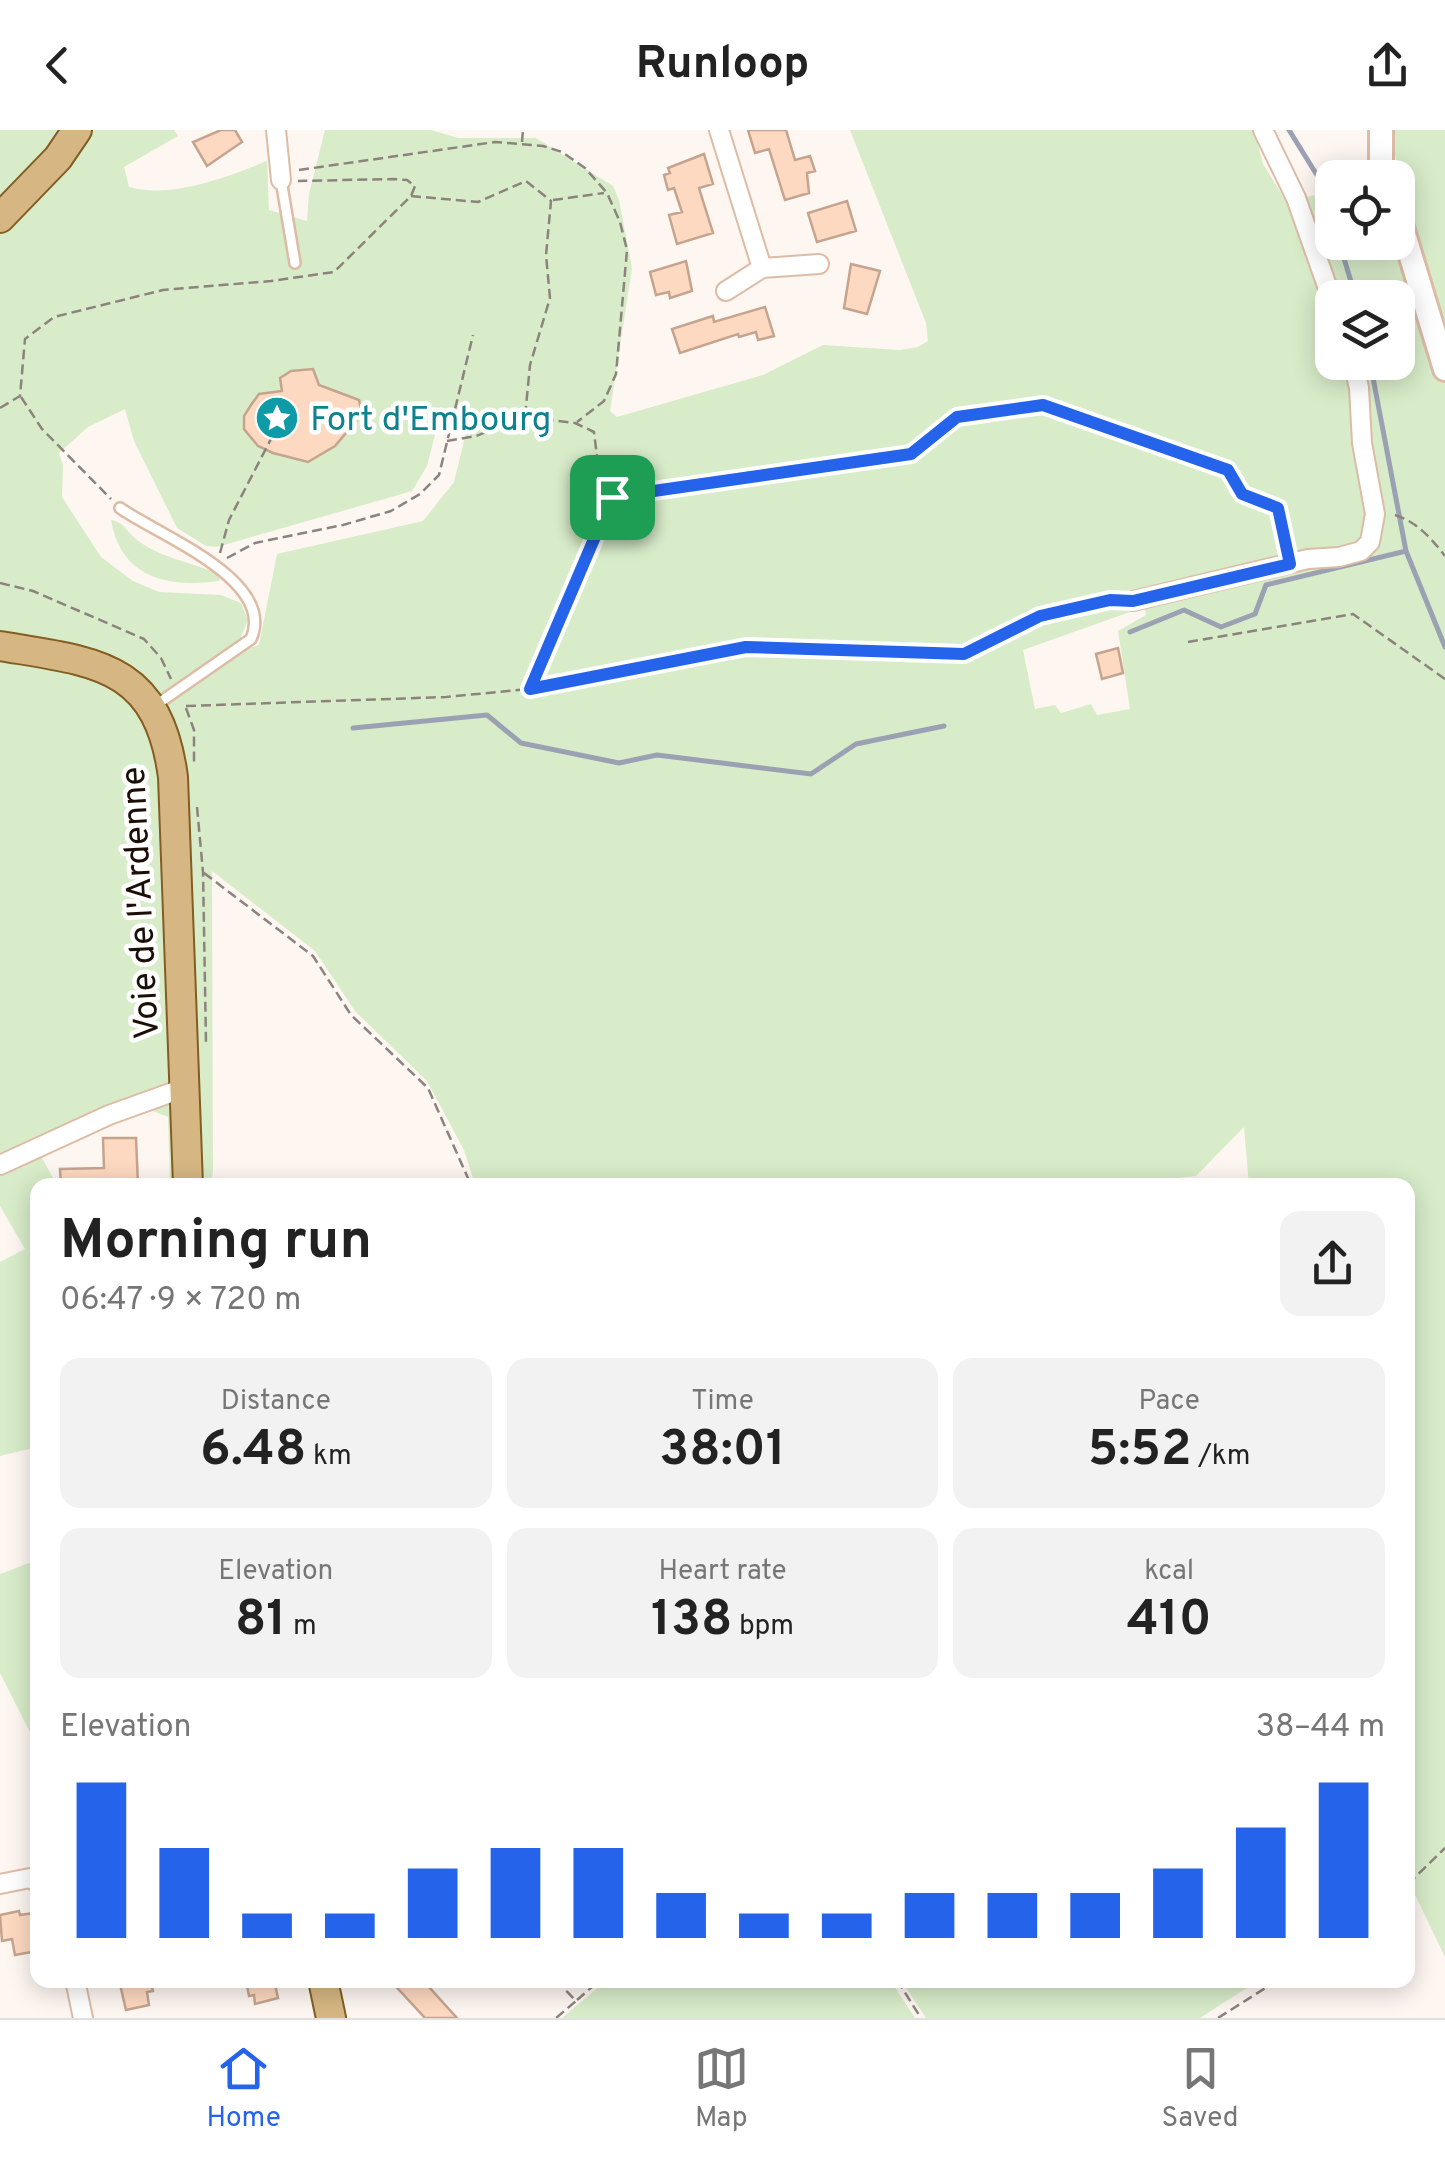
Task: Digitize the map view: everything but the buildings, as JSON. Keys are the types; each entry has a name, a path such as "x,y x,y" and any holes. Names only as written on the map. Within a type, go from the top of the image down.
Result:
{"main road":[{"path":"0,218 58,158 77,130"},
{"path":"0,646 92,664 122,678 154,707"},
{"name":"Voie de l'Ardenne","path":"154,707 169,745 173,776 188,1178"},
{"path":"325,1988 331,2018"}],"street":[{"path":"276,130 281,180"},
{"path":"719,130 762,268"},
{"path":"1263,130 1296,198 1325,280"},
{"path":"1382,130 1382,160"},
{"path":"1412,260 1445,369"},
{"path":"726,291 762,268 819,264"},
{"path":"1133,601 1361,551 1370,542 1374,508 1356,380"},
{"path":"0,1165 108,1115 184,1088"},
{"path":"0,1884 30,1878"},
{"path":"77,1988 83,2018"}],"lane":[{"path":"281,180 295,263"},
{"path":"120,508 216,564 244,592 255,611 256,626 251,639 154,707"}],"path":[{"path":"522,142 523,130"},
{"path":"299,170 375,161 446,146 522,142 562,152 585,168 607,193 620,222 626,250 616,374 604,402 576,423"},
{"path":"120,508 42,429 20,396 25,339 54,317 163,290 334,272 411,196 415,186 407,180 360,178 303,182"},
{"path":"411,196 478,202 526,182 551,200 607,193"},
{"path":"524,417 530,365 550,298 546,255 551,200"},
{"path":"216,564 255,542 344,525 391,511 420,494 439,475 473,335"},
{"path":"0,408 20,396"},
{"path":"612,497 911,454 957,417 1043,405 1228,470 1242,494 1278,508 1290,564"},
{"path":"216,564 229,520 287,408"},
{"path":"446,441 476,436 524,417 576,423 594,432 598,465 612,497 530,689"},
{"path":"1374,508 1408,519 1445,556"},
{"path":"0,583 33,592 144,640 161,658 175,686"},
{"path":"186,706 446,697 530,689 746,647 964,654 1040,616 1093,603 1133,601"},
{"path":"1188,642 1353,614 1445,679"},
{"path":"206,1048 204,872 212,882 313,956 352,1015 428,1088 468,1178"},
{"path":"1415,1876 1445,1848"},
{"path":"564,1988 576,2001"},
{"path":"556,2018 591,1988"},
{"path":"902,1988 921,2018"},
{"path":"1218,2018 1265,1988"}],"green space":[{"path":"0,130 174,130 178,136 124,167 129,187 180,188 267,161 269,210 307,221 309,194 325,130 431,130 458,138 536,138 613,186 619,200 632,268 610,411 617,417 763,375 823,345 900,350 928,341 926,323 850,130 1254,130 1263,164 1286,201 1315,195 1315,260 1415,260 1415,160 1396,160 1390,130 1445,130 1445,1957 1415,1895 1415,1178 1248,1178 1244,1127 1196,1176 1178,1178 473,1178 464,1150 427,1081 355,1011 315,951 212,871 212,1178 170,1178 168,1117 146,1108 41,1156 53,1178 30,1178 30,1449 0,1456 0,1262 25,1249 0,1206","holes":["472,408 454,482 423,521 277,554 259,645 242,650 239,642 248,620 241,603 221,595 159,592 133,581 101,557 62,497 63,465 59,453 88,427 125,409 134,441 177,528 206,546 217,547 412,491 427,466 441,412","1144,607 1146,615 1118,631 1130,709 1097,715 1091,704 1061,713 1055,705 1035,709 1023,650"]},
{"path":"111,520 146,546 214,572 221,577 219,581 182,583 149,575 125,555"},
{"path":"30,1563 30,1732 0,1673 0,1574"},
{"path":"598,1988 895,1988 915,2018 562,2018"},
{"path":"906,1988 1247,1988 1200,2018 926,2018"}],"waterway":[{"path":"1289,130 1315,172"},
{"path":"1344,260 1351,280"},
{"path":"1373,380 1406,551 1445,647"},
{"path":"1130,632 1184,610 1221,627 1255,614 1266,585 1406,551"},
{"path":"353,728 487,715 521,743 619,763 657,755 811,774 856,744 944,726"}],"place":[{"name":"Fort d'Embourg","path":"277,418"}],"route":[{"path":"1043,405 1228,470 1242,494 1278,508 1290,564 1133,601 1110,600 1076,606 1040,616 964,654 746,647 530,689 612,497 911,454 957,417 1043,405"}]}
